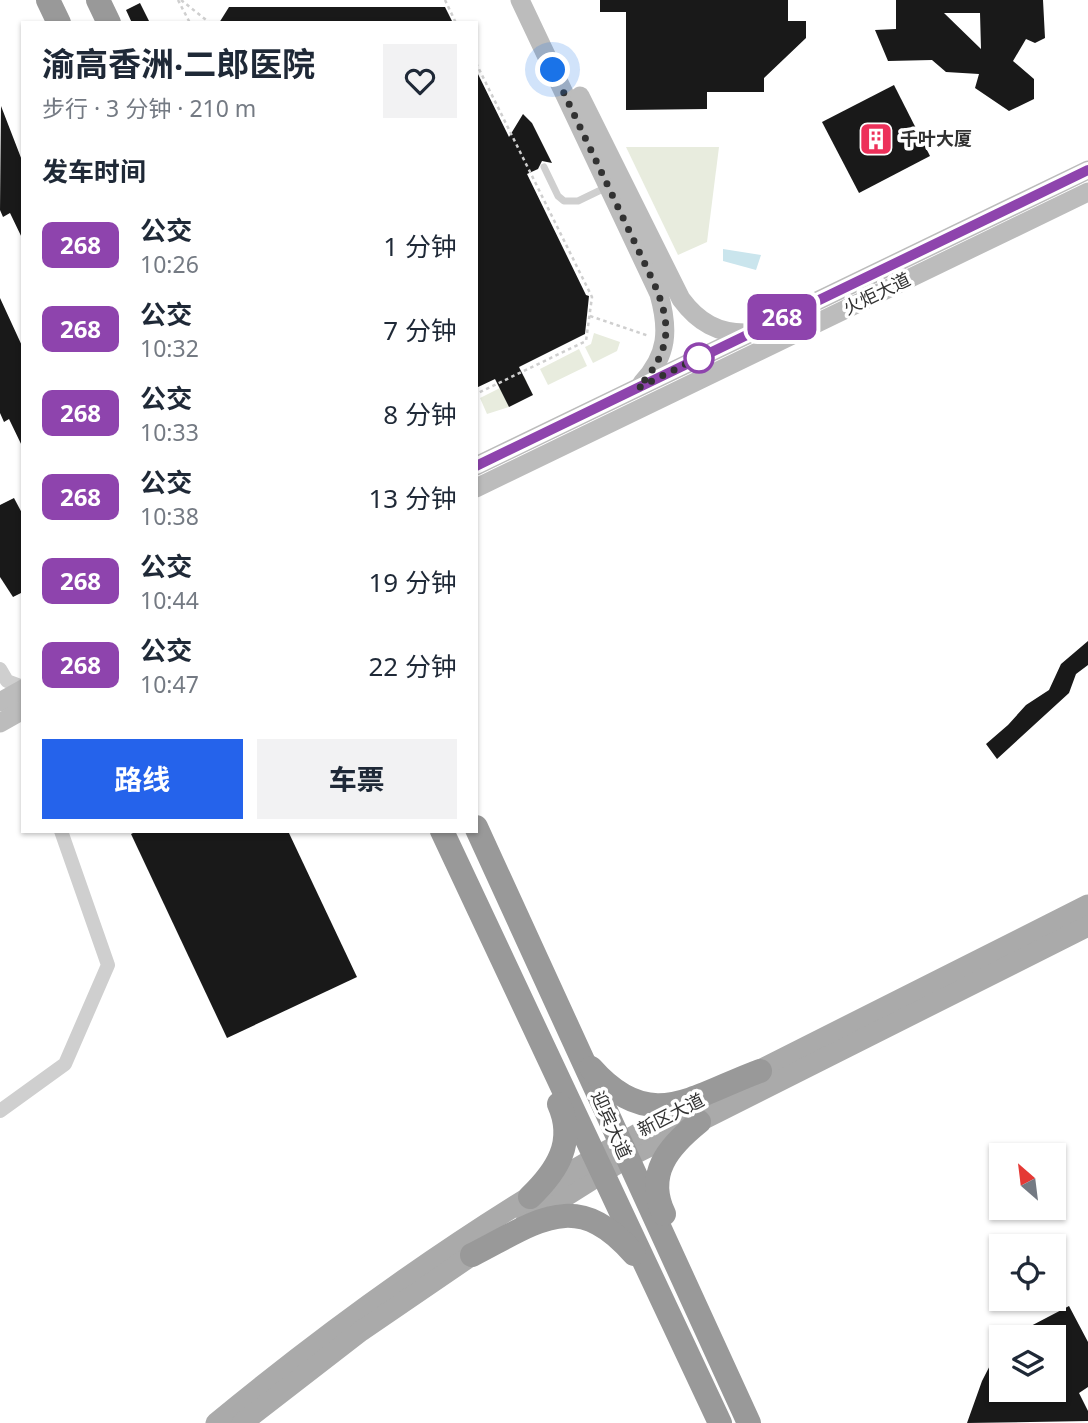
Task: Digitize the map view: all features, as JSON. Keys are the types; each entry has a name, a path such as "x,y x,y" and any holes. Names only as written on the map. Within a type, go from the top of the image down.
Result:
{"highway":[{"path":"48,0 58,21"},
{"path":"98,0 108,21"},
{"name":"迎宾大道","path":"478,831 749,1423"},
{"name":"迎宾大道","path":"443,833 720,1423"},
{"path":"530,1198 557,1168 566,1132 565,1117 545,1074 541,1040"},
{"path":"581,1057 616,1093 630,1101 654,1107 679,1103 760,1070"},
{"path":"699,1122 664,1156 657,1177 656,1196 711,1319 721,1365"},
{"path":"472,1255 543,1220 577,1216 598,1222 615,1233 649,1271"}],"main road":[{"path":"520,0 671,318 678,326 685,324 688,319 681,299 533,0"},
{"name":"火炬大道","path":"478,465 1088,170"},
{"name":"火炬大道","path":"478,487 1088,192"},
{"path":"638,388 654,370 664,349 666,325 659,294"},
{"path":"681,299 701,320 717,330 749,333"},
{"path":"0,702 21,689"},
{"path":"0,723 21,714"},
{"name":"新区大道","path":"216,1423 351,1318 530,1198 599,1163 760,1070 1088,905"},
{"name":"新区大道","path":"622,1150 699,1122 1088,926"},
{"name":"新区大道","path":"242,1423 361,1331 599,1163"}],"street":[{"path":"0,669 7,681 21,687"},
{"path":"0,1111 65,1064 108,965 62,833"}],"lane":[{"path":"544,167 558,196 564,201 578,201 608,187"}],"path":[{"path":"179,0 189,21"},
{"path":"179,0 207,21"},
{"path":"445,0 455,21"},
{"path":"478,67 592,298 586,341 478,393"},
{"path":"590,316 656,338"}],"shaded area":[{"path":"626,147 719,147 707,242 678,255"},
{"path":"594,333 620,342 617,351 593,363 585,347 591,344"},
{"path":"579,349 587,366 548,385 540,369"},
{"path":"524,376 527,382 503,394 509,407 487,414 480,398"}],"water":[{"path":"723,249 761,255 756,270 723,261"}],"building":[{"path":"600,0 788,0 788,21 806,21 806,38 764,78 764,92 707,92 707,109 626,110 626,12 600,12"},
{"path":"896,0 1043,0 1045,38 1035,43 1026,39 1013,61 1034,79 1034,99 1009,111 975,88 979,74 946,72 932,60 888,61 875,30 896,29","holes":["944,13 980,13 981,49"]},
{"path":"140,3 149,21 131,21 126,10"},
{"path":"229,7 445,7 452,21 220,21"},
{"path":"478,74 509,137 523,114 532,123 552,163 542,161 538,169 527,174 586,295 589,296 585,334 519,367 533,395 509,407 495,379 478,387"},
{"name":"千叶大厦","path":"894,85 930,156 859,193 822,122"},
{"path":"1,106 21,158 21,236 10,213 3,217 0,210"},
{"path":"0,298 21,344 21,444 9,419 4,422 0,413"},
{"path":"14,498 21,511 21,593 13,597 0,577 0,505"},
{"path":"1088,641 1088,665 1076,674 1069,693 997,759 986,744 1026,705 1049,690 1061,664"},
{"path":"289,833 357,977 227,1038 131,834"},
{"path":"1069,1306 1088,1342 1088,1387 1079,1393 1088,1411 1088,1421 967,1423 989,1367 989,1402 1066,1402 1066,1325 1033,1325 1059,1311 1066,1311"}],"bus line":[{"name":"268","path":"478,465 1088,170"}],"place":[{"name":"千叶大厦","path":"876,139"}],"route":[{"path":"553,70 659,294 664,312 667,337 664,349 654,370 638,388 704,355 699,358"}]}
